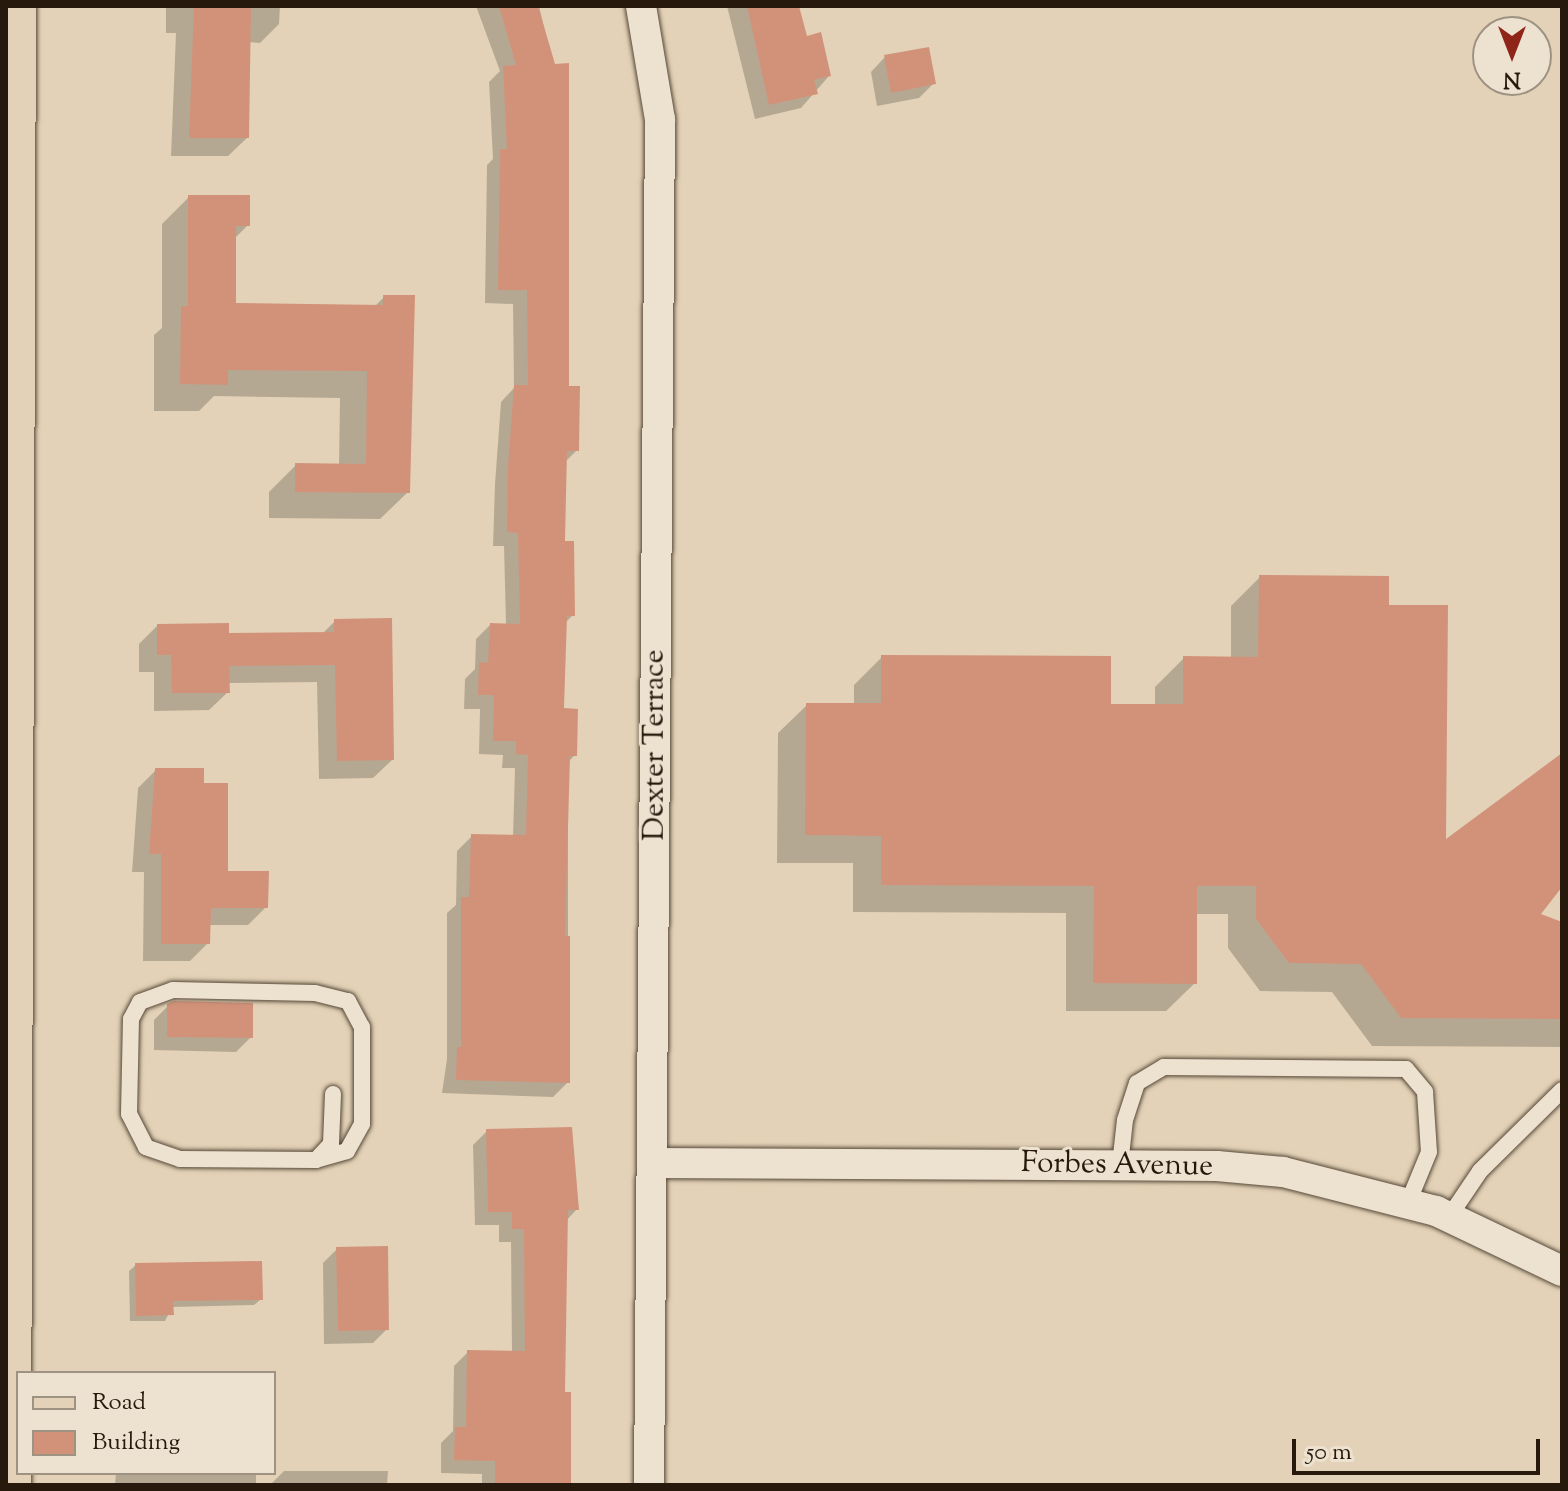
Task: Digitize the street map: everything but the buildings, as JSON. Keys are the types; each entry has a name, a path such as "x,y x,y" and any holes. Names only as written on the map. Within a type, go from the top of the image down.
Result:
{"main road":[{"path":"9,1485 14,6"}],"street":[{"name":"Dexter Terrace","path":"641,6 660,119 649,1485"},
{"name":"Forbes Avenue","path":"652,1163 1120,1165 1283,1172 1408,1203 1449,1217 1562,1271"}],"lane":[{"path":"316,1160 347,1151 362,1124 362,1027 348,1001 315,993 173,990 140,1002 131,1019 129,1114 146,1147 180,1159 316,1160 331,1144 333,1094"},
{"path":"1120,1165 1125,1120 1137,1083 1164,1067 1406,1069 1425,1092 1429,1152 1408,1203"},
{"path":"1449,1217 1480,1171 1562,1090"}]}
